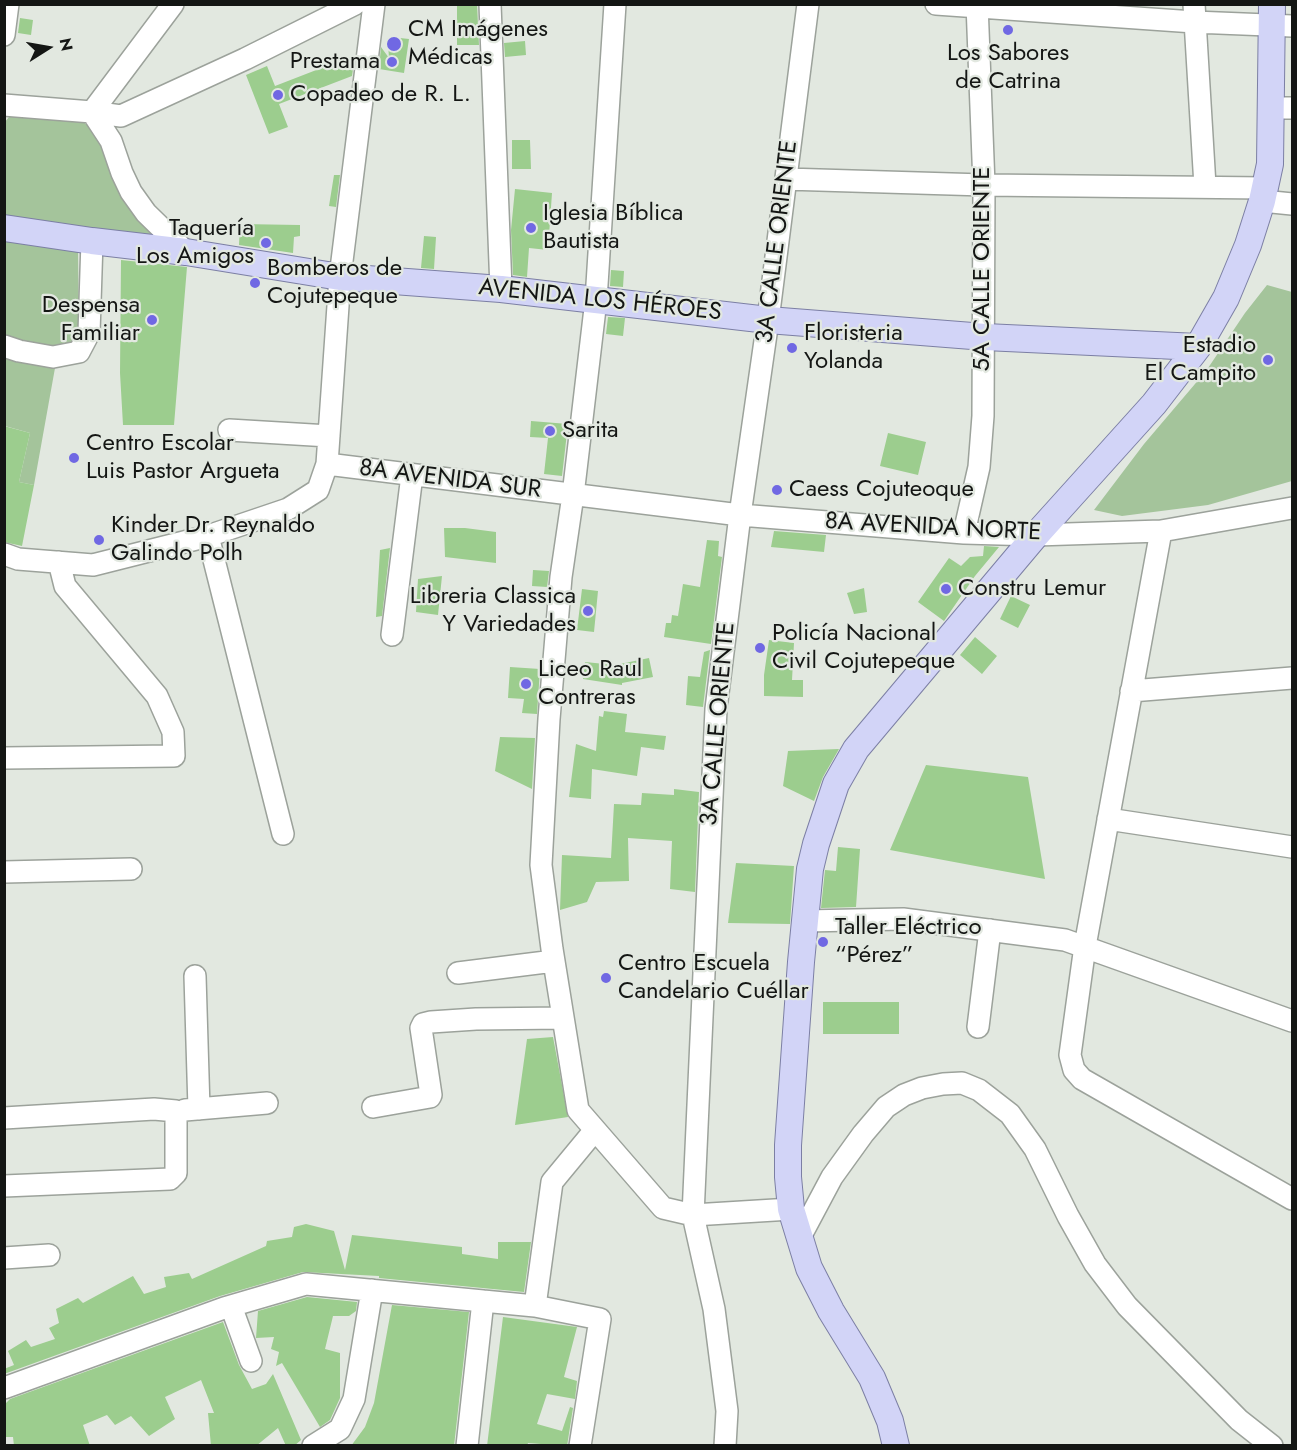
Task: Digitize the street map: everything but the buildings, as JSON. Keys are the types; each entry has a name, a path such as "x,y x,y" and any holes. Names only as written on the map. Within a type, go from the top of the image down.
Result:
{"main road":[{"path":"896,1446 890,1421 876,1389 819,1290 799,1239 791,1209 788,1177 789,1145 805,921 810,869 816,844 836,784 873,727 1036,536 1154,404 1198,347 1236,276 1264,194 1282,108 1279,19"},
{"name":"AVENIDA LOS HÉROES","path":"4,228 186,252 340,277 501,289 768,320 985,337 1198,347"}],"street":[{"path":"4,35 8,4"},
{"path":"92,112 173,4"},
{"path":"4,105 92,112 112,116 129,114 355,4"},
{"path":"4,554 18,559 93,565 208,536 288,509 318,490 327,464 340,277 374,4"},
{"path":"490,4 501,289"},
{"path":"615,4 596,300 560,589 549,719 541,865 554,961 578,1110 663,1208 693,1215 791,1209"},
{"name":"3A CALLE ORIENTE","path":"725,1446 727,1411 714,1309 693,1215 716,709 808,4"},
{"path":"936,4 1194,13 1279,19"},
{"name":"5A CALLE ORIENTE","path":"964,532 979,467 985,337 984,185 977,6"},
{"path":"1194,13 1205,186"},
{"path":"92,112 111,141 131,192 146,213 186,252"},
{"path":"786,179 984,185 1205,186 1264,194 1293,204"},
{"path":"4,346 53,357 79,352 89,333 92,241"},
{"path":"229,430 329,436"},
{"name":"8A AVENIDA SUR","path":"327,464 573,495"},
{"path":"392,635 412,475"},
{"name":"8A AVENIDA NORTE","path":"573,495 740,515 1036,536 1161,531 1293,508"},
{"path":"1161,531 1085,946 1070,1055 1074,1070 1082,1079 1293,1199"},
{"path":"208,536 283,834"},
{"path":"4,758 174,756 174,732 157,696 65,586 59,562"},
{"path":"1131,691 1293,678"},
{"path":"1108,819 1293,847"},
{"path":"4,872 131,869"},
{"path":"805,921 903,919 1065,940 1293,1021"},
{"path":"978,1027 990,930"},
{"path":"458,973 554,961"},
{"path":"195,976 199,1109"},
{"path":"373,1107 430,1097 421,1028 423,1024 476,1019 563,1018"},
{"path":"799,1239 832,1177 886,1107 904,1095 922,1088 943,1084 962,1083 979,1090 1010,1114 1035,1149 1095,1264 1127,1306 1239,1420 1272,1446"},
{"path":"4,1118 154,1109 176,1111 267,1103"},
{"path":"4,1186 170,1179 176,1173 176,1111"},
{"path":"535,1306 552,1182 595,1130"},
{"path":"4,1258 49,1255"},
{"path":"4,1388 231,1306 306,1284 535,1306 600,1319 580,1446"},
{"path":"313,1446 340,1429 354,1399 372,1290"},
{"path":"467,1446 483,1301"},
{"path":"231,1306 251,1361"}],"green space":[{"path":"19,105 66,109 99,134 127,193 154,238 5,221 4,123"},
{"path":"4,237 78,248 79,333 75,343 63,347 43,346 5,337"},
{"path":"1267,285 1292,292 1292,481 1208,505 1122,516 1094,510 1144,444 1206,371"},
{"path":"5,356 55,368 34,485 19,482 30,433 5,426"}],"place":[{"name":"Los Sabores de Catrina","path":"1008,30"},
{"name":"CM Imágenes Médicas","path":"394,44"},
{"name":"Prestama","path":"392,62"},
{"name":"Copadeo de R. L.","path":"278,95"},
{"name":"Iglesia Bíblica Bautista","path":"531,228"},
{"name":"Taquería Los Amigos","path":"266,243"},
{"name":"Bomberos de Cojutepeque","path":"255,283"},
{"name":"Despensa Familiar","path":"152,320"},
{"name":"Floristeria Yolanda","path":"792,348"},
{"name":"Estadio El Campito","path":"1268,360"},
{"name":"Sarita","path":"550,431"},
{"name":"Centro Escolar Luis Pastor Argueta","path":"74,458"},
{"name":"Caess Cojuteoque","path":"777,490"},
{"name":"Kinder Dr. Reynaldo Galindo Polh","path":"99,540"},
{"name":"Constru Lemur","path":"946,589"},
{"name":"Libreria Classica Y Variedades","path":"588,611"},
{"name":"Policía Nacional Civil Cojutepeque","path":"760,648"},
{"name":"Liceo Raul Contreras","path":"526,684"},
{"name":"Taller Eléctrico “Pérez”","path":"823,942"},
{"name":"Centro Escuela Candelario Cuéllar","path":"606,978"}]}
